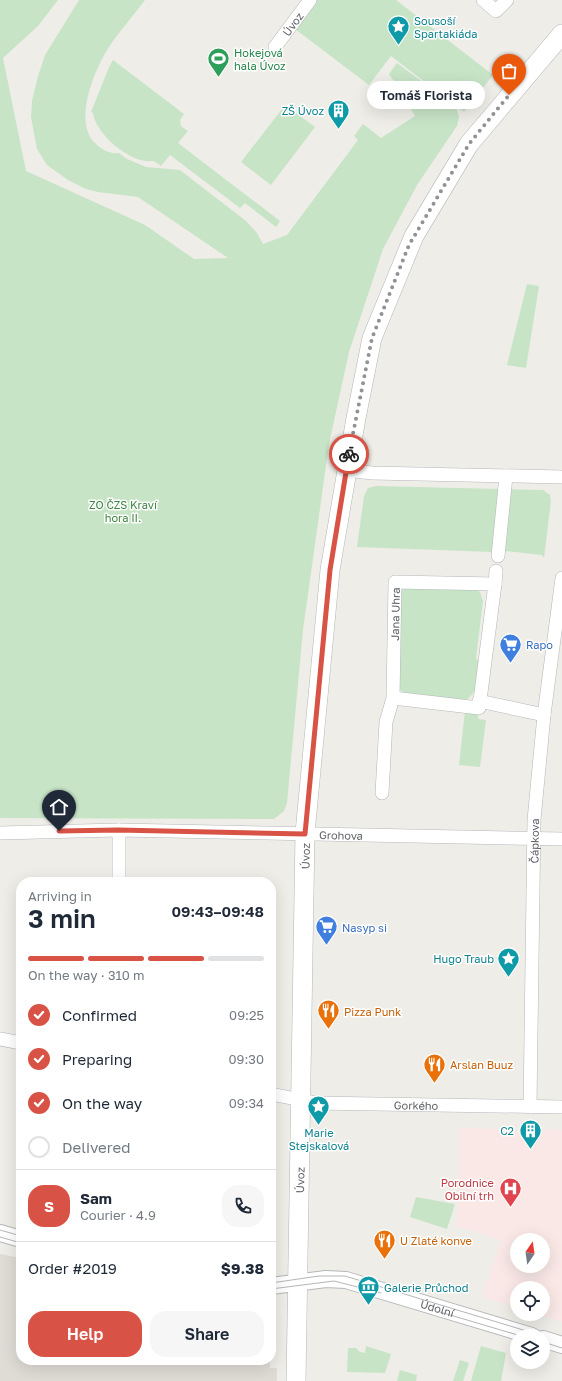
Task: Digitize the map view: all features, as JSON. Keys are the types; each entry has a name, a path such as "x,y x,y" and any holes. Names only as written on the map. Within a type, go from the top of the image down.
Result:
{"main road":[{"name":"Úvoz","path":"296,1381 305,834 330,570 346,470 372,338 409,245 469,144 562,34"}],"street":[{"name":"Úvoz","path":"275,47 310,0"},
{"path":"483,0 496,11 507,0"},
{"path":"346,470 372,473 562,477"},
{"path":"498,556 506,476"},
{"path":"393,698 479,708 496,571"},
{"name":"Čápkova","path":"530,1107 534,820 544,715 562,578"},
{"name":"Jana Uhra","path":"382,793 386,722 393,698 395,582 495,584"},
{"path":"479,701 544,715"},
{"path":"118,830 118,877"},
{"name":"Grohova","path":"0,832 118,830 562,840"},
{"path":"0,1038 16,1042"},
{"name":"Gorkého","path":"276,1095 316,1103 562,1107"},
{"path":"0,1233 16,1238"},
{"name":"Údolní","path":"276,1285 326,1279 346,1280 510,1329"},
{"path":"550,1341 562,1345"}],"shaded area":[{"name":"Porodnice Obilní trh","path":"460,1128 562,1130 562,1322 550,1318 550,1281 510,1281 510,1306 482,1297 501,1240 457,1226"},
{"path":"0,1254 16,1257 16,1365 270,1365 270,1368 277,1368 277,1381 0,1381"}],"green space":[{"name":"ZO ČZS Kraví hora II.","path":"0,0 58,0 38,26 3,58 26,171 145,225 194,259 228,258 138,197 98,192 86,189 68,180 47,165 37,149 31,117 32,101 38,76 45,55 79,0 145,0 113,41 94,76 86,105 85,118 87,131 93,141 105,150 112,153 119,153 127,159 146,167 180,170 246,221 257,233 263,244 287,235 358,140 354,136 363,124 381,138 415,116 403,96 407,89 392,79 389,74 397,63 456,107 459,117 457,126 417,185 383,249 349,352 329,444 303,630 287,803 284,811 274,819 0,818"},
{"path":"317,0 396,0 493,75 464,112 391,56 369,85 295,29"},
{"path":"113,60 184,114 180,120 181,126 188,131 178,143 280,221 276,227 245,203 240,208 170,155 161,166 154,161 145,161 126,153 116,147 108,139 91,112"},
{"path":"285,105 315,127 271,185 241,162"},
{"path":"527,284 539,286 526,368 507,365"},
{"path":"376,486 543,490 550,495 551,501 544,558 542,555 505,551 504,556 491,555 491,552 357,547 364,496 368,488"},
{"path":"403,588 475,589 480,592 483,601 476,658 480,663 478,680 475,690 463,701 404,694 399,688 401,592"},
{"path":"465,711 479,713 478,719 486,720 480,767 459,765"},
{"path":"416,1197 455,1204 447,1229 410,1217"},
{"path":"366,1346 391,1354 385,1373 347,1372 348,1348 356,1348 360,1352 365,1353"},
{"path":"481,1346 506,1353 501,1381 471,1381"},
{"path":"460,1360 469,1363 463,1381 453,1381"},
{"path":"400,1370 417,1375 416,1381 397,1381"}],"tram line":[{"path":"0,1230 16,1235"},
{"path":"0,1237 16,1242"},
{"path":"276,1282 319,1276 345,1276 520,1329"},
{"path":"276,1288 334,1281 381,1293"},
{"path":"440,1312 510,1333"},
{"path":"550,1344 562,1348"}],"way so far":[{"path":"349,454 372,338 409,245 469,144 509,95"}],"place":[{"name":"Sousoší Spartakiáda","path":"398,46"},
{"name":"Hokejová hala Úvoz","path":"218,78"},
{"name":"Tomáš Florista","path":"509,95"},
{"name":"ZŠ Úvoz","path":"339,130"},
{"name":"Rapo","path":"510,664"},
{"name":"Nasyp si","path":"327,946"},
{"name":"Hugo Traub","path":"509,978"},
{"name":"Pizza Punk","path":"329,1030"},
{"name":"Arslan Buuz","path":"434,1084"},
{"name":"Marie Stejskalová","path":"319,1126"},
{"name":"C2","path":"530,1150"},
{"name":"Porodnice Obilní trh","path":"510,1208"},
{"name":"U Zlaté konve","path":"385,1260"},
{"name":"Galerie Průchod","path":"369,1306"}],"route":[{"path":"59,831 118,830 305,834 330,570 349,454"}]}
